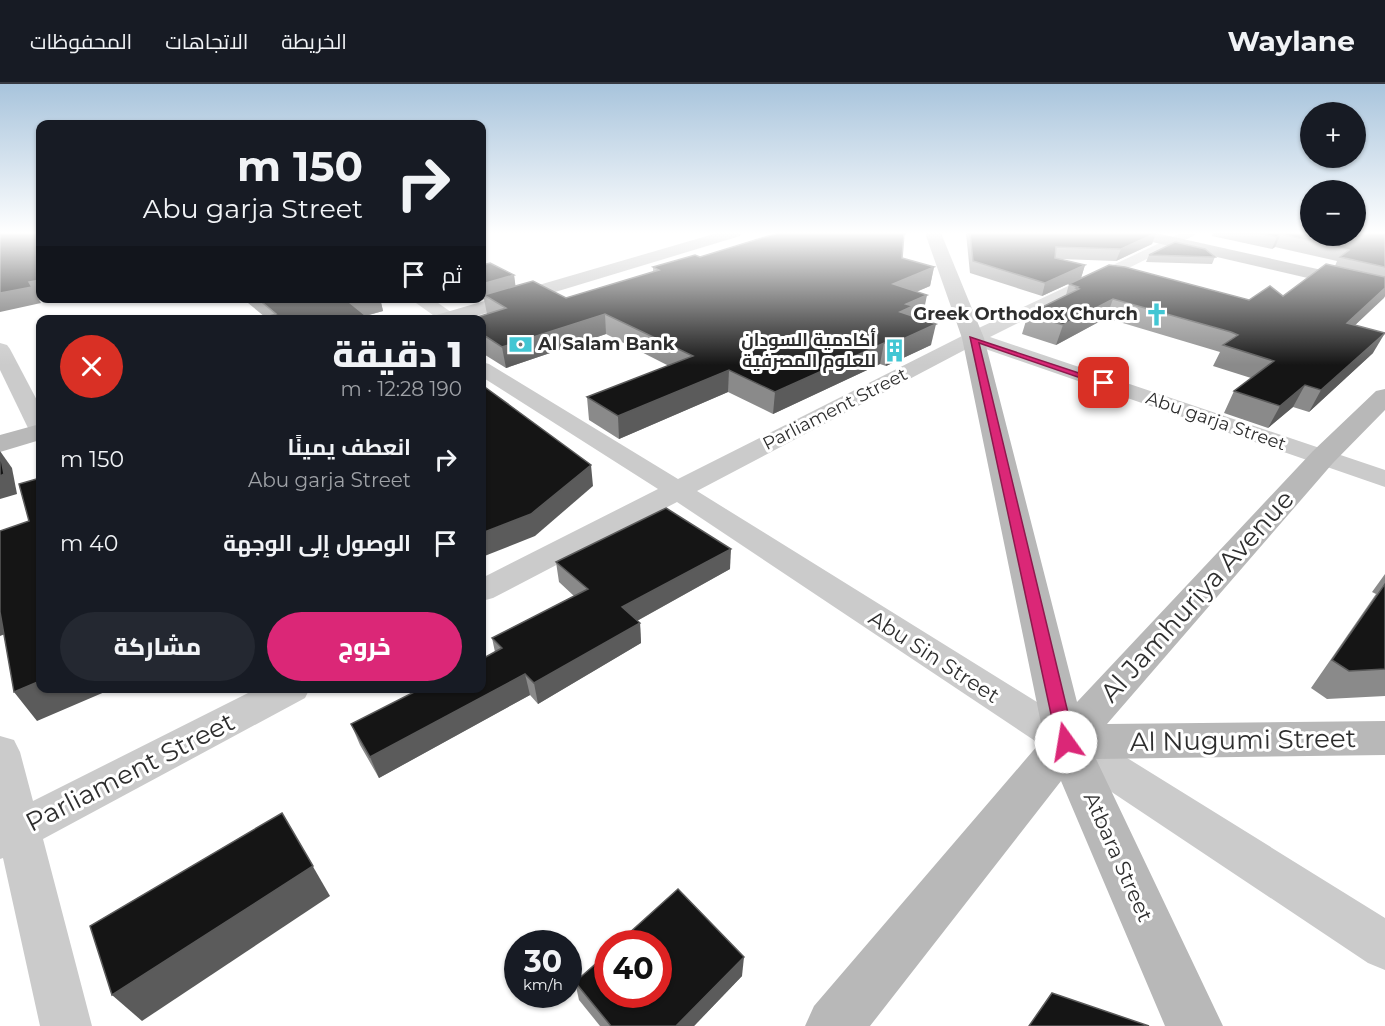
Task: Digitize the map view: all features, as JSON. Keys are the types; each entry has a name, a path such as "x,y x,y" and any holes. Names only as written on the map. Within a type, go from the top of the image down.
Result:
{"highway":[{"path":"1335,277 1385,290"},
{"path":"1362,277 1385,282"}],"main road":[{"path":"455,315 585,277"},
{"name":"Atbara Street","path":"950,277 974,338 1066,742 1194,1026"},
{"name":"Al Jamhuriya Avenue","path":"834,1026 1066,742 1323,457 1385,396"},
{"path":"0,444 36,431"},
{"name":"Al Nugumi Street","path":"1066,742 1385,738"}],"street":[{"name":"Parliament Street","path":"486,589 1096,277"},
{"path":"424,303 441,315"},
{"name":"Abu garja Street","path":"974,338 1385,479"},
{"path":"0,349 36,422"},
{"name":"Abu Sin Street","path":"486,371 677,490 1385,946"},
{"name":"Parliament Street","path":"9,834 282,693"},
{"path":"0,752 9,834 66,1026"}],"building":[{"path":"0,277 36,277 36,281 29,282 32,287 0,293"},
{"path":"486,277 507,277 486,283"},
{"path":"636,277 910,277 893,284 927,295 906,304 913,306 900,312 936,324 890,345 884,343 775,392 729,370 618,416 587,397 693,356 605,314 502,347 486,337 486,315 484,315 506,308 486,294 533,281 566,298"},
{"path":"1025,277 1058,277 1045,283"},
{"path":"1084,277 1162,277 1249,300 1270,286 1283,296 1309,277 1385,277 1385,288 1347,323 1385,333 1321,390 1305,385 1280,406 1234,391 1274,361 1223,345 1238,335 1231,332 1113,299 1063,325 1028,314 1079,289 1069,284"},
{"path":"263,303 350,303 365,315 273,315 276,314"},
{"path":"486,388 591,465 531,514 486,531"},
{"path":"0,453 4,474 0,476"},
{"path":"36,479 36,683 14,692 0,612 0,531 29,521 19,484"},
{"path":"666,508 731,549 622,607 640,623 534,683 525,674 370,757 351,724 412,693 486,693 486,657 502,648 492,638 588,589 556,562"},
{"path":"1385,584 1385,669 1349,671 1332,660"},
{"path":"282,813 313,866 112,995 90,926"},
{"path":"678,889 744,957 676,1026 611,1026 596,1008 672,1008 672,930 633,930"},
{"path":"594,965 594,1005 582,991 582,976"},
{"path":"1052,993 1149,1026 1029,1026"}],"place":[{"name":"Greek Orthodox Church","path":"1156,314"},
{"name":"Al Salam Bank","path":"520,344"},
{"name":"أكادمية السودان للعلوم المصرفية","path":"894,350"}],"route":[{"path":"1066,742 974,338 1104,383"}]}
